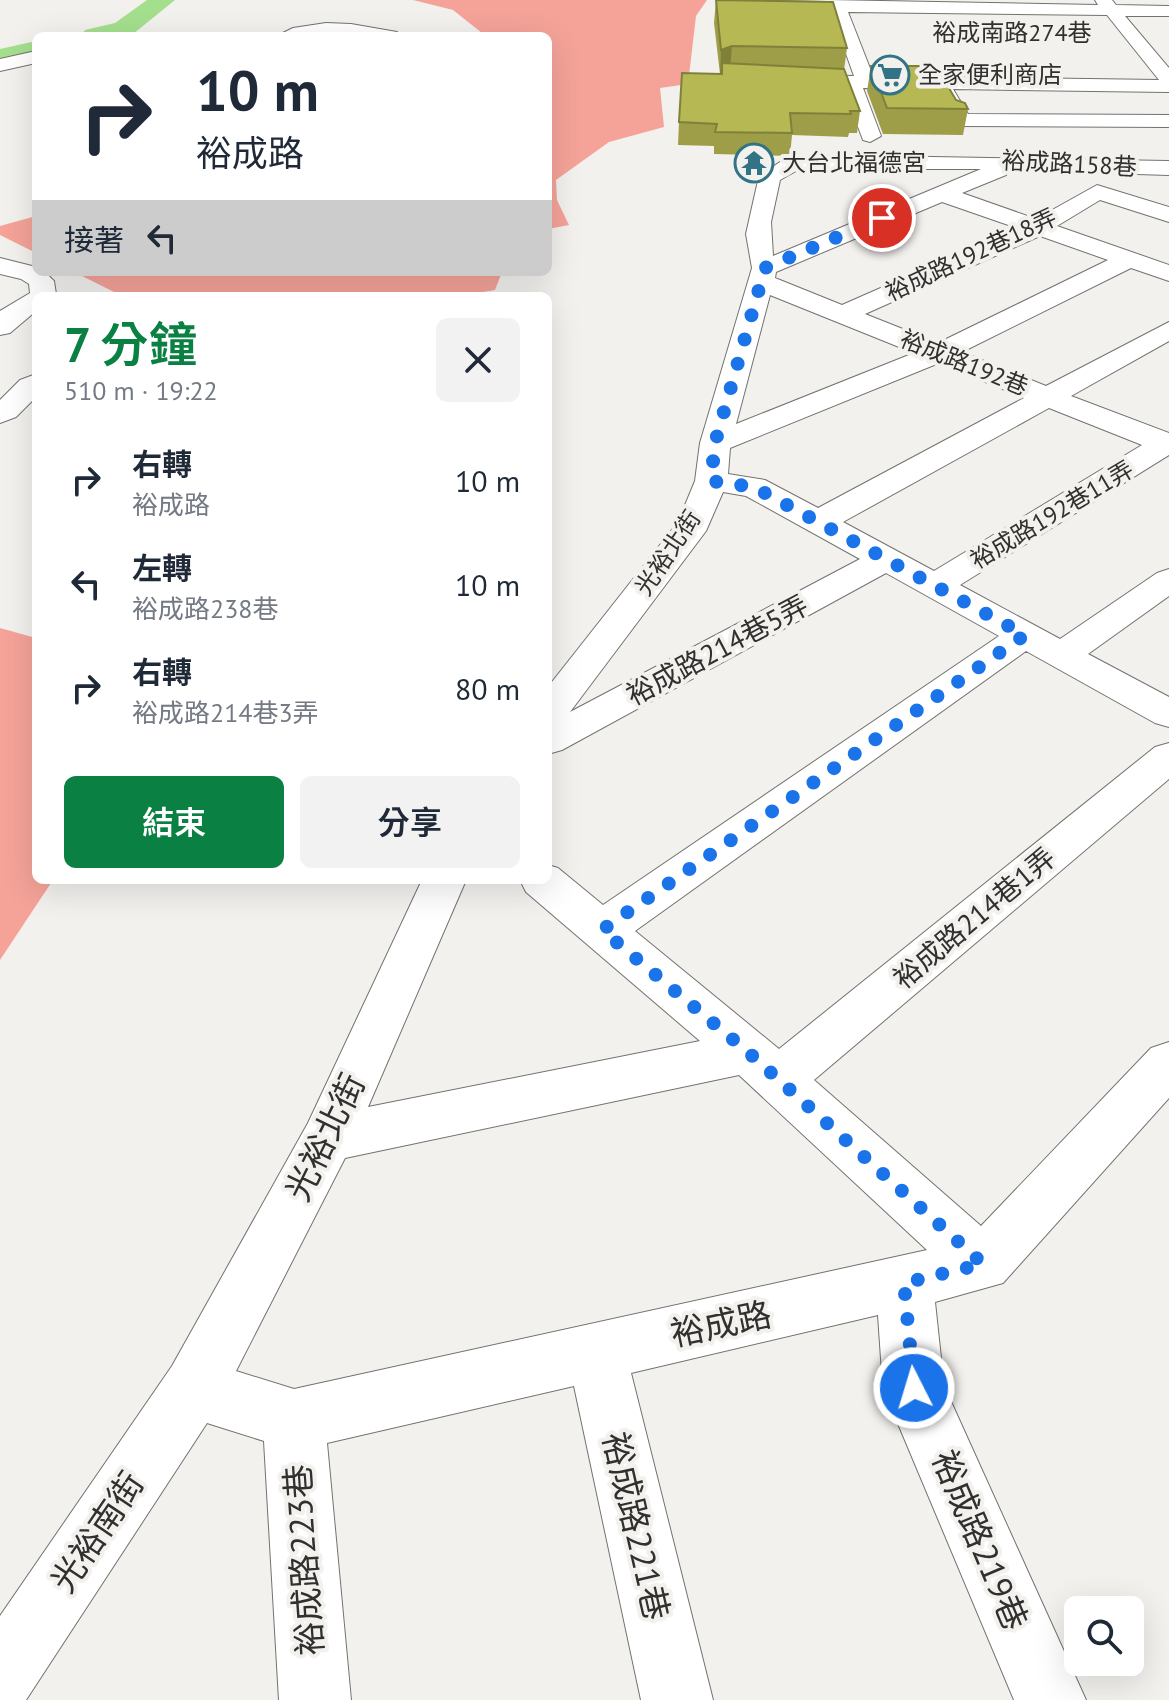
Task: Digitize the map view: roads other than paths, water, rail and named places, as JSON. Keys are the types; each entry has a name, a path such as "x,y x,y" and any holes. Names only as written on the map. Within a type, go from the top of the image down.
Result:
{"street":[{"path":"836,3 854,31 864,56 853,110 870,136"},
{"path":"764,5 1107,5 1169,11"},
{"path":"776,80 1169,83 1160,57 1131,33 1107,5"},
{"path":"300,32 318,27 370,32"},
{"path":"1099,33 1156,34"},
{"name":"裕成南路274巷","path":"1119,57 1160,57"},
{"path":"0,65 32,58"},
{"path":"940,83 961,120 1169,121"},
{"path":"853,110 887,110"},
{"path":"1015,163 763,275 757,252 763,201 770,176 791,165 868,161 1015,163 1169,168"},
{"path":"763,201 868,161"},
{"name":"裕成路158巷","path":"965,184 1009,187"},
{"name":"裕成路158巷","path":"1053,189 1169,195"},
{"path":"1097,192 1169,215"},
{"name":"裕成路192巷18弄","path":"843,314 1038,228 1097,192"},
{"path":"941,194 1169,273"},
{"path":"715,443 939,353 1130,259"},
{"path":"0,266 32,274"},
{"name":"裕成路192巷","path":"763,275 843,314 1048,397 1162,453"},
{"name":"光裕北街","path":"552,709 694,524 711,481 715,443 763,275"},
{"path":"0,327 11,315 32,302"},
{"path":"818,522 1169,330"},
{"path":"1,414 17,403 23,389 32,385"},
{"name":"裕成路192巷11弄","path":"934,586 1162,453"},
{"path":"711,481 754,487 1169,714"},
{"name":"裕成路214巷5弄","path":"552,739 886,559"},
{"path":"1061,655 1169,580"},
{"path":"602,930 1025,635"},
{"name":"裕成路214巷1弄","path":"763,1066 1169,757"},
{"name":"光裕北街","path":"194,1388 328,1138 442,884"},
{"path":"547,884 763,1066 983,1264 1169,1063"},
{"path":"328,1138 763,1066"},
{"name":"裕成路","path":"294,1420 983,1264"},
{"name":"裕成路219巷","path":"904,1283 914,1388 1050,1700"},
{"name":"裕成路221巷","path":"596,1351 677,1700"},
{"path":"194,1388 294,1420"},
{"name":"光裕南街","path":"0,1677 194,1388"},
{"name":"裕成路223巷","path":"294,1420 315,1700"}],"waterway":[{"path":"111,32 124,29 163,0"},
{"path":"0,57 32,50"}],"place":[{"name":"全家便利商店","path":"890,75"},
{"name":"大台北福德宮","path":"754,163"}]}
